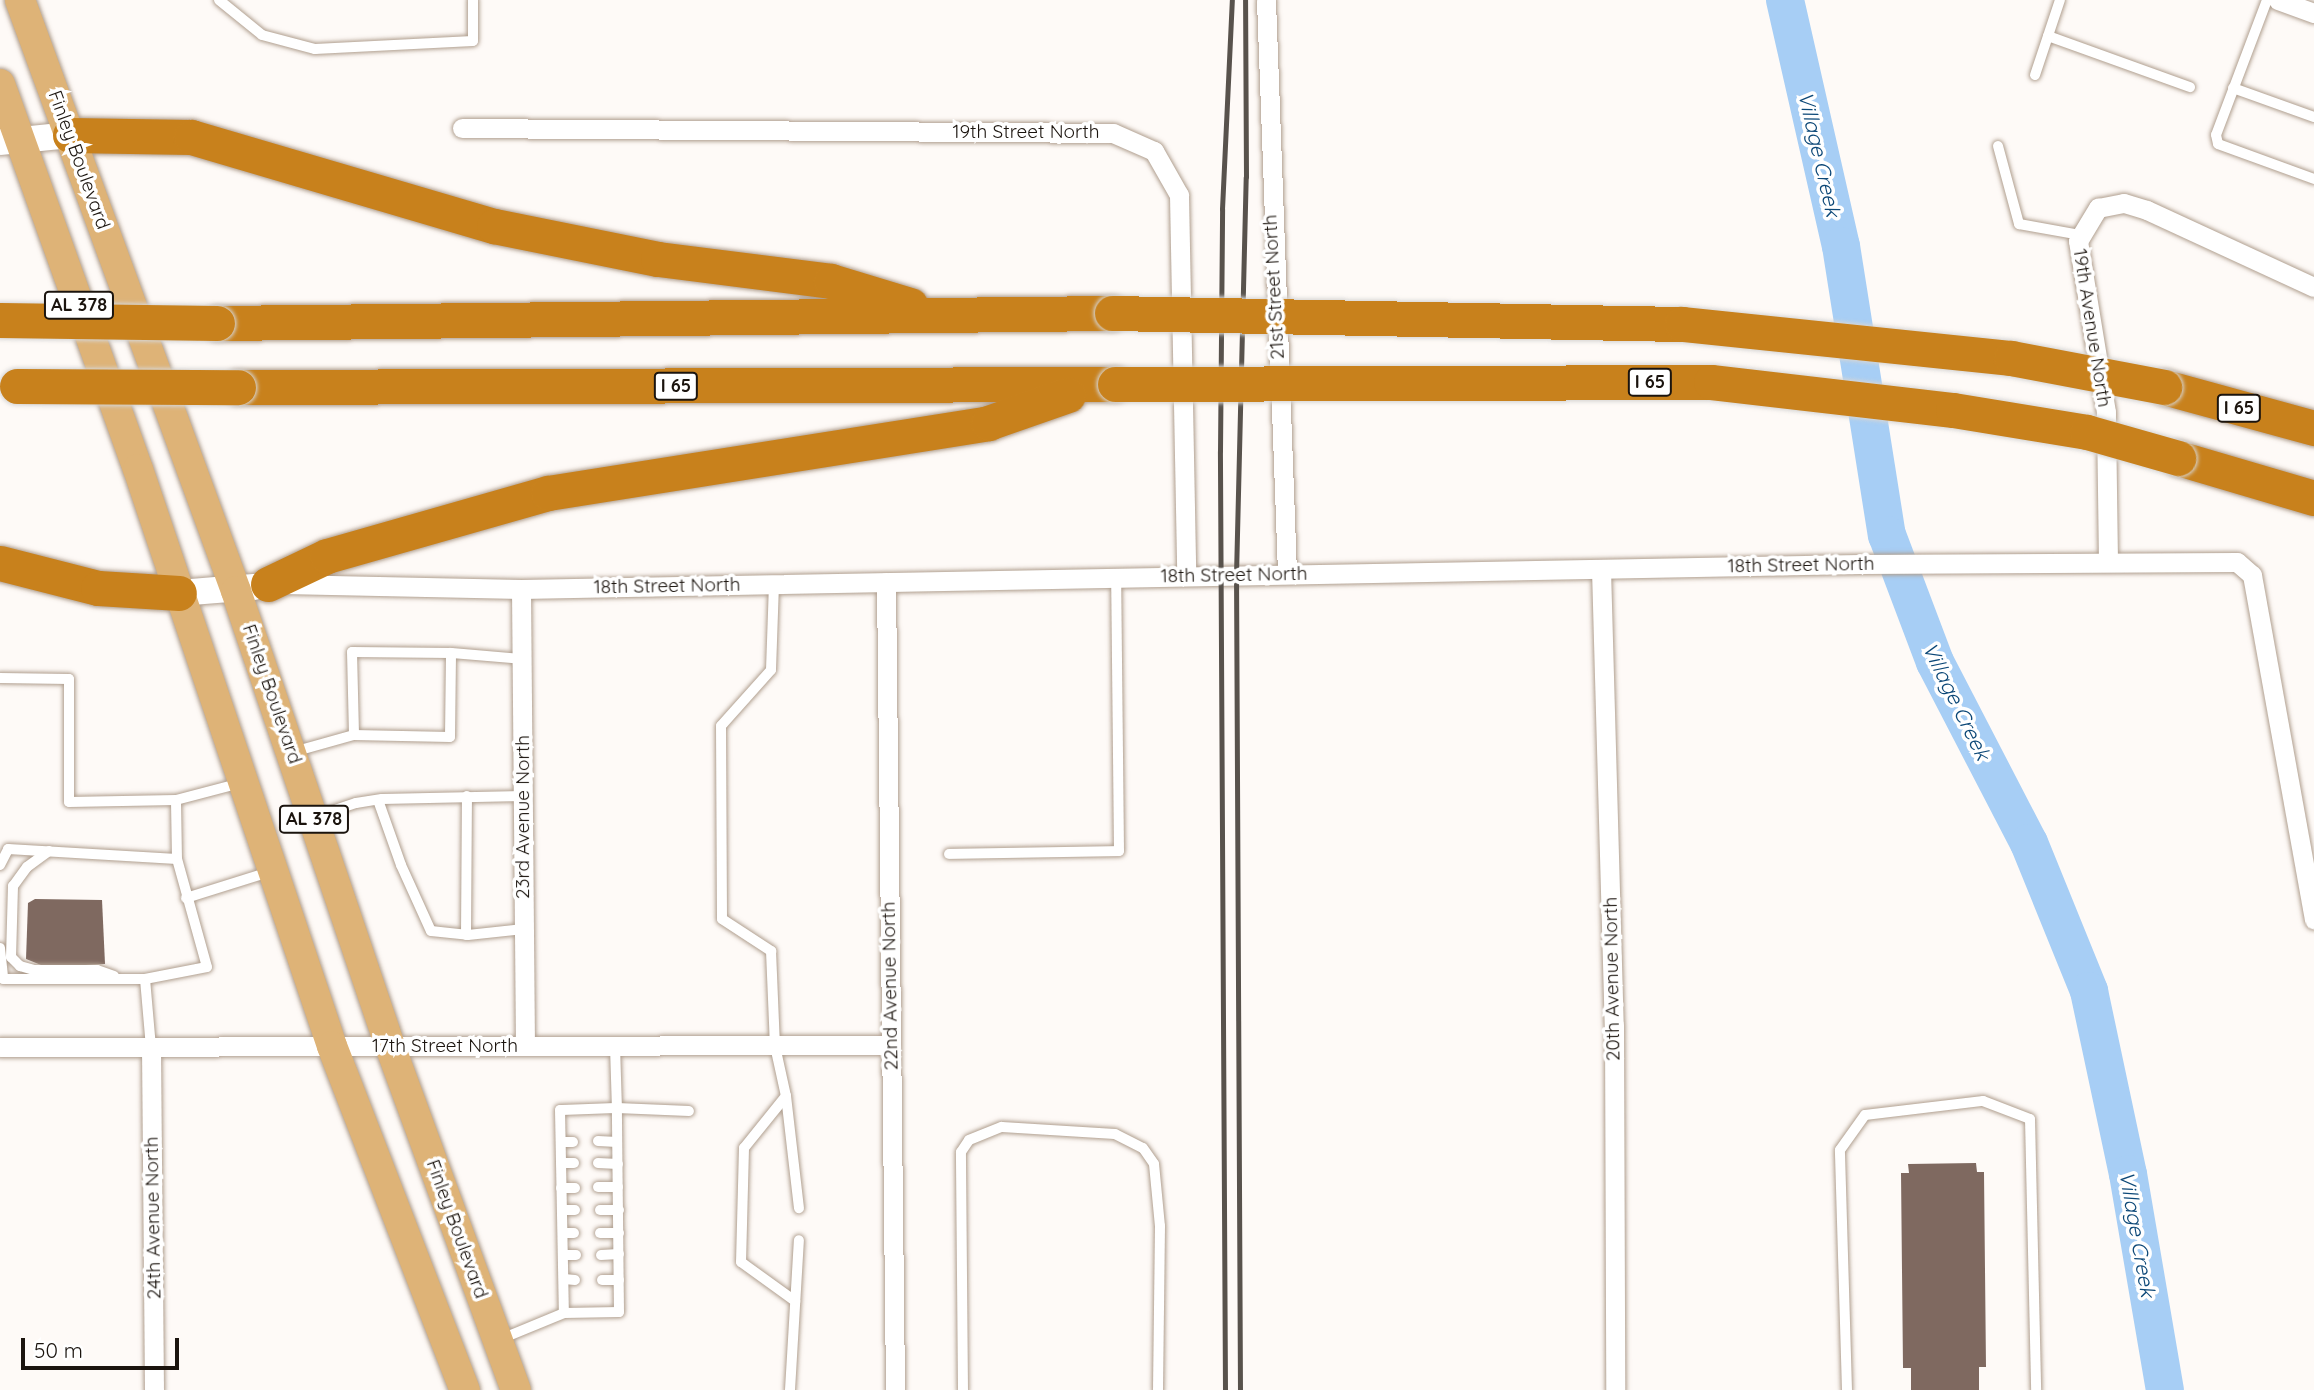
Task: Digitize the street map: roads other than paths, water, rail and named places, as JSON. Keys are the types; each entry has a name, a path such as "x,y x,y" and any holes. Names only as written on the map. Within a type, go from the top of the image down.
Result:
{"highway":[{"path":"70,135 191,137 494,226 658,259 831,281 943,315"},
{"name":"I 65","path":"0,320 217,323 1112,313 1682,324 2011,358 2164,387 2314,428"},
{"name":"I 65","path":"8,386 1711,382 2087,432 2314,498"},
{"path":"252,587 327,556 548,493 988,423 1105,385"},
{"path":"0,563 97,588 179,593"}],"main road":[{"name":"Finley Boulevard","path":"20,0 70,135 252,587 292,752 390,1046 516,1390"},
{"name":"AL 378","path":"0,84 10,141 179,593 276,870 332,1046 465,1390"},
{"path":"10,141 70,135"},
{"name":"18th Street North","path":"179,593 252,587"}],"street":[{"name":"21st Street North","path":"1265,0 1287,574"},
{"path":"2278,0 2314,13"},
{"name":"19th Street North","path":"462,128 1112,133 1154,151 1179,195 1186,576"},
{"name":"19th Avenue North","path":"2108,562 2106,412 2078,241 2098,208 2124,203 2314,287"},
{"name":"18th Street North","path":"252,587 521,589 1860,564 2237,562 2252,575 2314,919"},
{"name":"20th Avenue North","path":"1601,569 1614,1025 1615,1390"},
{"name":"22nd Avenue North","path":"886,582 895,1390"},
{"name":"23rd Avenue North","path":"521,589 525,1046"},
{"name":"17th Street North","path":"0,1047 891,1045"},
{"name":"24th Avenue North","path":"151,1047 154,1390"}],"lane":[{"path":"219,0 262,35 315,49 473,41 473,0"},
{"path":"2035,75 2060,0"},
{"path":"2278,0 2233,88 2216,135 2218,145 2314,179"},
{"path":"2048,36 2190,87"},
{"path":"2233,88 2314,117"},
{"path":"1998,146 2019,225 2081,235"},
{"path":"949,854 1119,851 1116,577"},
{"path":"774,584 771,670 721,726 722,919 771,951 775,1046 786,1096 799,1208"},
{"path":"354,735 352,652 451,653 522,659"},
{"path":"292,752 354,735 450,737 451,653"},
{"path":"0,678 69,679 69,802 176,800 245,782"},
{"path":"466,935 467,796"},
{"path":"314,817 379,800 523,796"},
{"path":"0,948 1,979 145,979 207,967 177,859 176,800"},
{"path":"379,800 401,865 431,931 466,935 524,929"},
{"path":"0,865 8,849 177,859"},
{"path":"49,851 27,867 13,886 11,957 20,966 34,970 97,970 123,979"},
{"path":"186,898 276,870"},
{"path":"145,979 151,1047"},
{"path":"498,1340 564,1313 619,1312 615,1046"},
{"path":"786,1096 744,1147 741,1262 795,1301"},
{"path":"1847,1390 1840,1150 1865,1115 1983,1101 2029,1119 2036,1390"},
{"path":"564,1313 560,1110 617,1108 689,1111"},
{"path":"963,1390 961,1152 969,1140 1002,1127 1115,1134 1143,1148 1154,1164 1160,1226 1158,1390"},
{"path":"598,1141 617,1142"},
{"path":"561,1142 573,1142"},
{"path":"561,1163 575,1163"},
{"path":"598,1163 618,1164"},
{"path":"598,1187 618,1187"},
{"path":"561,1188 575,1188"},
{"path":"562,1210 575,1210"},
{"path":"600,1210 618,1210"},
{"path":"562,1233 574,1233"},
{"path":"600,1233 618,1233"},
{"path":"790,1390 799,1240"},
{"path":"601,1255 619,1254"},
{"path":"563,1255 576,1255"},
{"path":"564,1279 575,1280"},
{"path":"601,1280 619,1280"}],"waterway":[{"name":"Village Creek","path":"1785,0 1841,246 1887,535 1935,662 2029,843 2089,991 2128,1174 2165,1390"}],"railway":[{"path":"1225,1390 1220,451 1222,209 1232,0"},
{"path":"1240,1390 1236,575 1246,177 1245,0"}]}
